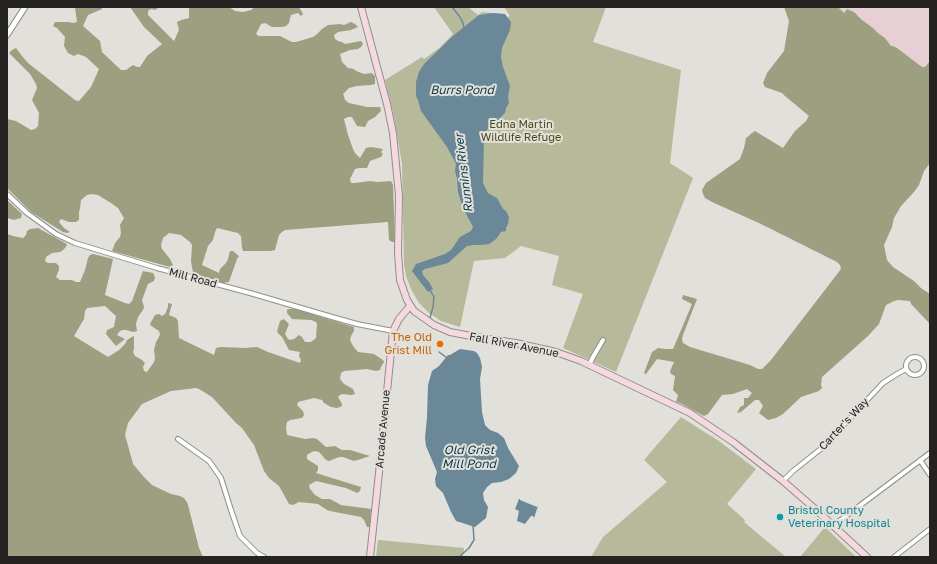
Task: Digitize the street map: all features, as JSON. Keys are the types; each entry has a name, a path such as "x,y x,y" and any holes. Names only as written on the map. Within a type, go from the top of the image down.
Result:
{"main road":[{"name":"Fall River Avenue","path":"361,7 393,133 399,196 399,272 400,280 410,306 434,325 450,332 516,343 556,352 589,365 690,414 733,442 783,481 834,525 867,557"},
{"name":"Arcade Avenue","path":"370,557 393,331 399,319 410,306"}],"street":[{"path":"7,35 25,7"},
{"name":"Mill Road","path":"7,194 28,213 56,234 76,243 157,268 250,293 332,318 393,331"},
{"path":"589,365 592,357 603,340"},
{"name":"Carter's Way","path":"916,357 923,362 924,365 922,371 918,374 910,374 906,370 906,364 910,359 916,357"},
{"name":"Carter's Way","path":"783,481 790,473 822,448 883,383 906,370"},
{"path":"178,438 209,461 221,478 240,536 257,553 264,557"},
{"path":"834,525 930,453"},
{"path":"920,460 930,475"},
{"path":"894,557 930,529"}],"shaded area":[{"path":"838,7 930,7 930,61 925,67 922,67 897,48 891,46 885,38 854,12 847,9 844,13"}],"green space":[{"path":"73,7 102,7 102,9 88,15 83,26 100,41 102,52 121,70 126,70 133,65 140,67 147,56 162,44 144,27 130,7 160,7 155,10 151,9 148,11 148,15 174,41 179,30 177,22 189,18 189,7 229,7 235,11 243,12 251,10 255,7 299,7 303,14 301,16 298,13 291,15 289,23 286,26 272,27 265,23 261,24 256,34 259,36 280,36 292,42 313,37 328,25 344,25 351,22 355,24 358,27 351,30 338,32 334,35 335,39 345,44 361,41 363,44 358,49 340,54 342,62 348,68 364,74 372,73 375,76 375,84 349,88 343,94 345,100 349,103 367,107 380,107 381,111 368,121 365,127 357,126 352,117 344,119 353,149 360,158 366,148 371,147 383,149 381,152 383,154 381,157 370,161 367,168 355,169 350,179 351,183 391,181 393,185 395,242 389,240 388,222 285,230 279,235 275,250 243,251 241,236 238,233 217,228 213,240 208,246 202,265 219,273 220,269 228,259 230,251 233,251 239,256 229,282 222,283 193,273 191,261 192,245 181,235 169,233 163,238 161,245 162,249 173,265 170,267 112,251 115,243 120,237 120,225 124,218 118,208 98,195 87,195 81,200 79,220 76,222 69,222 61,219 59,222 70,232 67,233 31,212 7,188 7,119 16,121 31,130 38,126 39,113 32,100 37,88 30,74 9,53 16,48 28,63 75,100 79,101 91,87 99,69 86,57 78,54 74,56 68,53 64,46 65,37 57,28 53,26 55,22 77,22 75,8"},
{"name":"Edna Martin Wildlife Refuge","path":"434,7 468,7 478,15 482,12 501,14 507,18 510,16 504,7 606,7 593,42 681,70 670,163 693,178 616,372 563,348 583,294 552,285 559,256 521,246 505,258 474,261 460,327 441,321 429,313 419,303 411,289 406,276 404,264 402,164 394,117 385,80 422,57 424,59 438,49 453,34"},
{"path":"784,7 838,7 844,13 847,9 854,12 885,38 891,46 897,48 922,67 925,67 930,61 930,163 924,171 919,185 901,206 894,218 892,227 884,245 887,260 893,267 930,294 930,324 911,304 910,301 894,301 886,305 879,324 868,336 822,377 822,388 819,391 801,397 783,414 768,420 759,413 763,406 759,400 755,400 741,412 737,413 740,407 744,405 744,398 748,398 752,393 747,389 733,394 722,395 708,414 704,416 676,402 678,395 673,390 675,376 671,374 670,371 674,362 657,359 646,374 644,373 652,352 658,348 673,349 692,304 682,299 683,295 697,299 683,335 683,343 690,347 762,369 771,360 841,269 837,262 761,224 712,202 705,198 702,190 706,183 740,159 746,138 752,133 755,131 783,148 795,131 806,121 809,116 782,93 765,87 763,83 767,73 784,51 789,21"},
{"path":"7,200 22,214 21,218 14,220 7,218"},
{"path":"38,228 67,244 66,247 60,252 52,253 46,257 45,261 48,263 56,263 59,266 56,277 60,280 80,282 90,255 93,254 113,259 105,295 129,304 132,301 143,271 153,273 155,277 154,281 148,284 142,300 144,307 138,317 136,324 137,331 133,332 122,330 119,332 117,335 125,339 116,346 106,334 107,330 114,327 116,316 105,306 87,308 84,319 74,336 108,357 119,350 127,340 134,336 133,352 135,356 145,363 143,367 144,371 147,372 154,362 154,350 160,335 159,331 150,325 155,315 159,314 162,316 165,314 168,303 172,304 169,315 176,318 178,321 179,338 214,355 216,348 220,347 257,347 300,363 300,352 289,350 282,337 277,332 280,321 284,319 289,324 285,334 288,339 294,339 299,335 305,342 311,342 316,338 317,324 311,320 292,319 287,313 287,310 289,309 295,309 354,327 350,340 353,346 358,352 374,354 383,360 384,362 380,370 376,371 367,369 344,371 341,373 340,379 344,384 353,389 355,394 340,395 338,397 342,406 337,408 331,407 322,400 314,398 298,402 297,405 303,411 304,415 302,418 287,422 286,427 287,435 305,439 317,439 326,447 335,446 342,450 350,450 370,456 354,461 339,457 329,461 326,460 319,452 314,451 307,455 307,459 318,466 316,473 361,487 360,491 357,493 346,488 316,481 309,485 310,489 315,495 322,499 330,499 341,505 371,509 370,527 367,527 361,517 330,511 318,504 299,502 293,505 289,504 279,486 269,478 264,471 254,445 242,428 212,397 196,388 171,391 142,404 128,423 125,435 133,464 144,477 152,485 171,494 180,496 187,502 199,548 203,557 7,557 7,234 23,238 30,229"},
{"path":"681,417 719,441 756,469 727,504 745,520 744,522 786,557 591,557 603,537 667,482 644,460"},
{"path":"825,527 856,557 800,557"},
{"path":"378,540 464,548 463,557 376,557"}],"water":[{"name":"Burrs Pond","path":"493,13 505,14 511,22 510,30 502,48 501,57 510,86 508,97 509,103 505,113 489,126 484,136 483,183 488,193 497,198 503,209 506,211 509,217 508,224 506,231 501,232 496,239 489,244 467,246 448,263 422,271 423,275 433,289 428,292 412,271 416,264 445,254 451,250 460,237 471,231 473,227 463,208 458,192 455,171 456,164 447,147 421,111 416,96 416,82 419,72 424,64 454,35 479,15"},
{"name":"Old Grist Mill Pond","path":"460,349 474,351 480,358 482,367 480,379 482,412 485,425 490,430 498,433 504,438 519,466 516,473 509,479 492,483 487,487 483,493 484,500 488,507 486,518 475,527 456,521 443,493 436,486 435,479 437,472 426,446 425,438 428,385 432,371 439,366 448,355"},
{"path":"519,499 537,507 538,506 534,518 531,516 525,524 517,521 519,511 515,509"}],"waterway":[{"name":"Runnins River","path":"452,7 460,17 464,28"},
{"name":"Runnins River","path":"430,290 434,297 430,318 433,321"},
{"name":"Runnins River","path":"439,352 447,358"},
{"name":"Runnins River","path":"459,557 469,548 474,540 473,525"}],"place":[{"name":"The Old Grist Mill","path":"440,344"},
{"name":"Bristol County Veterinary Hospital","path":"780,517"}]}
